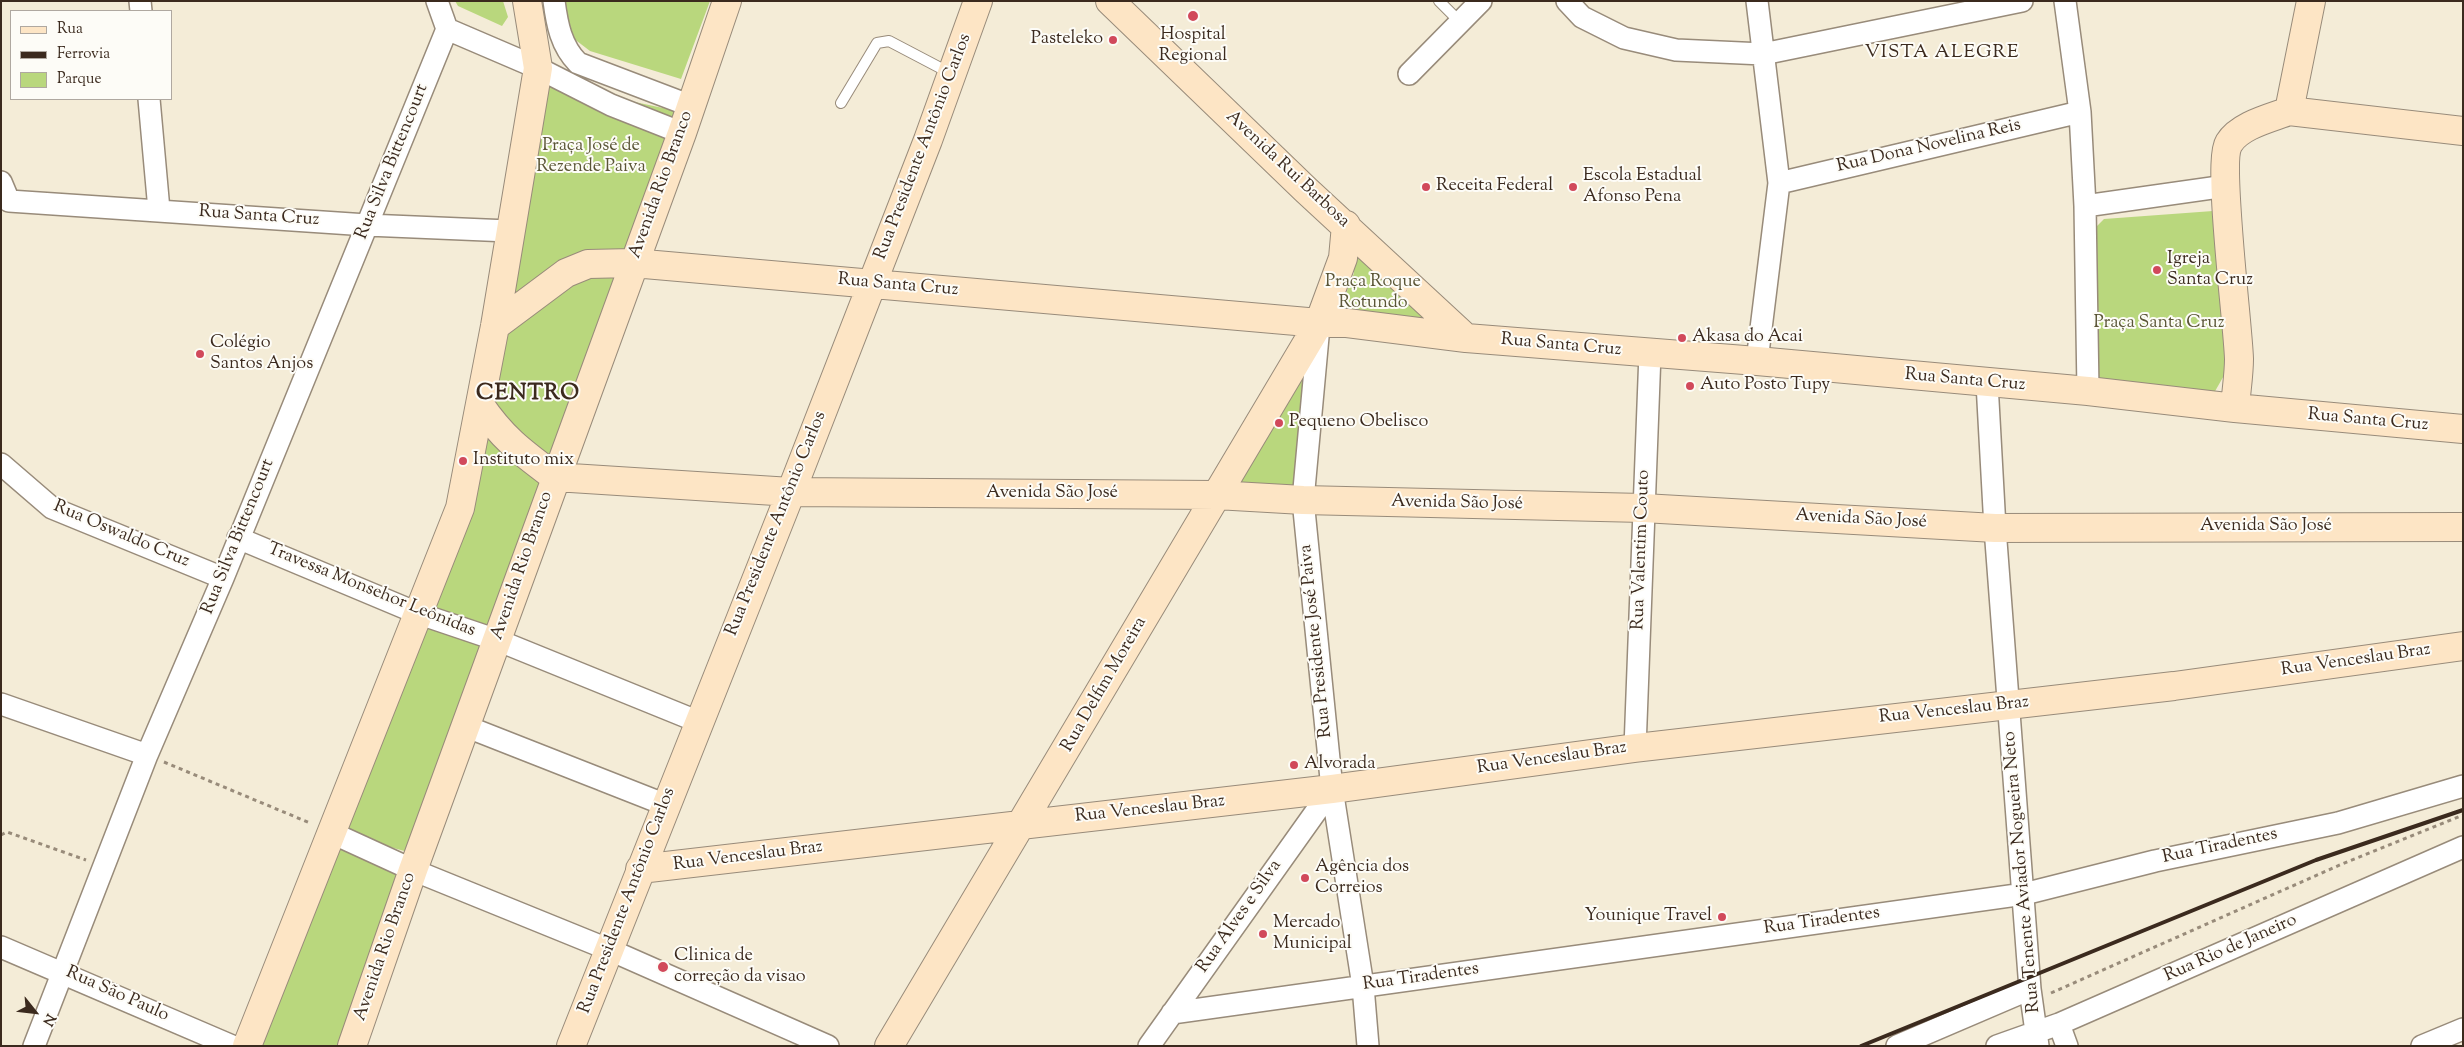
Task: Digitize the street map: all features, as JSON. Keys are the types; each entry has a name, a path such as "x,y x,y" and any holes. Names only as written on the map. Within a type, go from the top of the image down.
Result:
{"main road":[{"path":"247,1046 330,832 460,508 495,326 509,231 538,68 527,1"},
{"name":"Avenida Rio Branco","path":"352,1046 554,476 682,133 726,1"},
{"name":"Rua Presidente Antônio Carlos","path":"571,1046 791,492 952,74 978,1"},
{"name":"Avenida Rui Barbosa","path":"1110,1 1466,338"},
{"path":"2289,111 2310,1"},
{"path":"2235,408 2239,361 2226,186 2227,148 2230,142 2242,130 2289,111 2463,131"},
{"path":"1346,225 1343,258 1319,323 1353,323 1466,338"},
{"name":"Rua Santa Cruz","path":"495,326 566,274 588,264 633,263 1319,323"},
{"name":"Rua Delfim Moreira","path":"889,1046 1023,824 1319,323"},
{"name":"Rua Santa Cruz","path":"1466,338 1757,361 2088,391 2235,408 2463,430"},
{"path":"480,406 498,430 522,454 554,476"},
{"name":"Avenida São José","path":"554,476 791,492 1216,495 1303,500 1643,508 1995,528 2463,527"},
{"name":"Rua Venceslau Braz","path":"640,870 1332,789 1635,748 2174,686 2463,646"}],"street":[{"path":"437,1 447,29 538,68 611,105 682,133"},
{"path":"554,1 562,40 570,56 578,63 691,106"},
{"path":"1409,74 1481,1"},
{"path":"1567,1 1582,17 1624,38 1676,50 1763,54 2022,1"},
{"path":"1757,1 1779,183 1757,361"},
{"path":"2065,1 2080,112 2085,206 2088,391"},
{"name":"Rua Silva Bittencourt","path":"34,1046 147,755 223,578 447,29"},
{"path":"149,100 159,210"},
{"name":"Rua Dona Novelina Reis","path":"1779,183 2080,112"},
{"path":"2085,206 2226,186"},
{"name":"Rua Santa Cruz","path":"5,191 159,210 367,225 509,231"},
{"name":"Rua Presidente José Paiva","path":"1319,323 1303,500 1332,789 1363,986 1368,1046"},
{"name":"Rua Valentim Couto","path":"1635,748 1650,353"},
{"name":"Rua Tenente Aviador Nogueira Neto","path":"1988,383 1995,528 2031,995 2037,1038"},
{"name":"Rua Oswaldo Cruz","path":"2,468 52,508 223,578"},
{"name":"Travessa Monsehor Leônidas","path":"238,538 417,613 497,640 699,722"},
{"path":"1,704 147,755"},
{"path":"464,726 666,805"},
{"name":"Rua Tiradentes","path":"1172,1013 2024,894 2155,861 2338,823 2463,786"},
{"name":"Rua Alves e Silva","path":"1149,1046 1332,789"},
{"path":"330,832 413,870 610,950 828,1046"},
{"name":"Rua Rio de Janeiro","path":"1997,1046 2037,1038 2059,1024 2463,847"},
{"name":"Rua São Paulo","path":"1,947 62,971 232,1046"},
{"path":"1897,1046 2031,995"},
{"path":"2059,1024 2067,1046"},
{"path":"2422,1046 2463,1028"}],"lane":[{"path":"1439,1 1460,22"},
{"path":"841,103 877,43 889,40 952,74"}],"path":[{"path":"147,755 330,832"},
{"path":"2031,995 2463,815"},
{"path":"1,835 7,832 103,866"}],"green space":[{"path":"455,1 503,1 508,17 502,26 458,6"},
{"path":"561,1 710,1 681,79 590,51 569,35"},
{"name":"Praça José de Rezende Paiva","path":"543,67 630,101 677,111 551,461 502,437 488,385"},
{"name":"Praça Santa Cruz","path":"2213,211 2230,365 2214,393 2108,387 2094,374 2093,230 2104,219"},
{"name":"Praça Roque Rotundo","path":"1354,243 1444,328 1338,314 1354,273"},
{"path":"1315,336 1299,485 1223,488"},
{"path":"479,430 546,472 408,852 379,844 337,825"},
{"path":"333,839 395,864 398,883 339,1046 254,1046"}],"railway":[{"path":"1861,1046 2316,860 2463,810"}],"place":[{"name":"Hospital Regional","path":"1193,16"},
{"name":"Pasteleko","path":"1113,40"},
{"name":"Receita Federal","path":"1426,187"},
{"name":"Escola Estadual Afonso Pena","path":"1573,187"},
{"name":"Igreja Santa Cruz","path":"2157,270"},
{"name":"Akasa do Acai","path":"1682,338"},
{"name":"Colégio Santos Anjos","path":"200,354"},
{"name":"Auto Posto Tupy","path":"1690,386"},
{"name":"Pequeno Obelisco","path":"1279,423"},
{"name":"Instituto mix","path":"463,461"},
{"name":"Alvorada","path":"1294,765"},
{"name":"Agência dos Correios","path":"1305,878"},
{"name":"Younique Travel","path":"1722,917"},
{"name":"Mercado Municipal","path":"1263,934"},
{"name":"Clinica de correção da visao","path":"663,967"}],"district":[{"name":"VISTA ALEGRE","path":"1942,54"},
{"name":"CENTRO","path":"528,395"}]}
